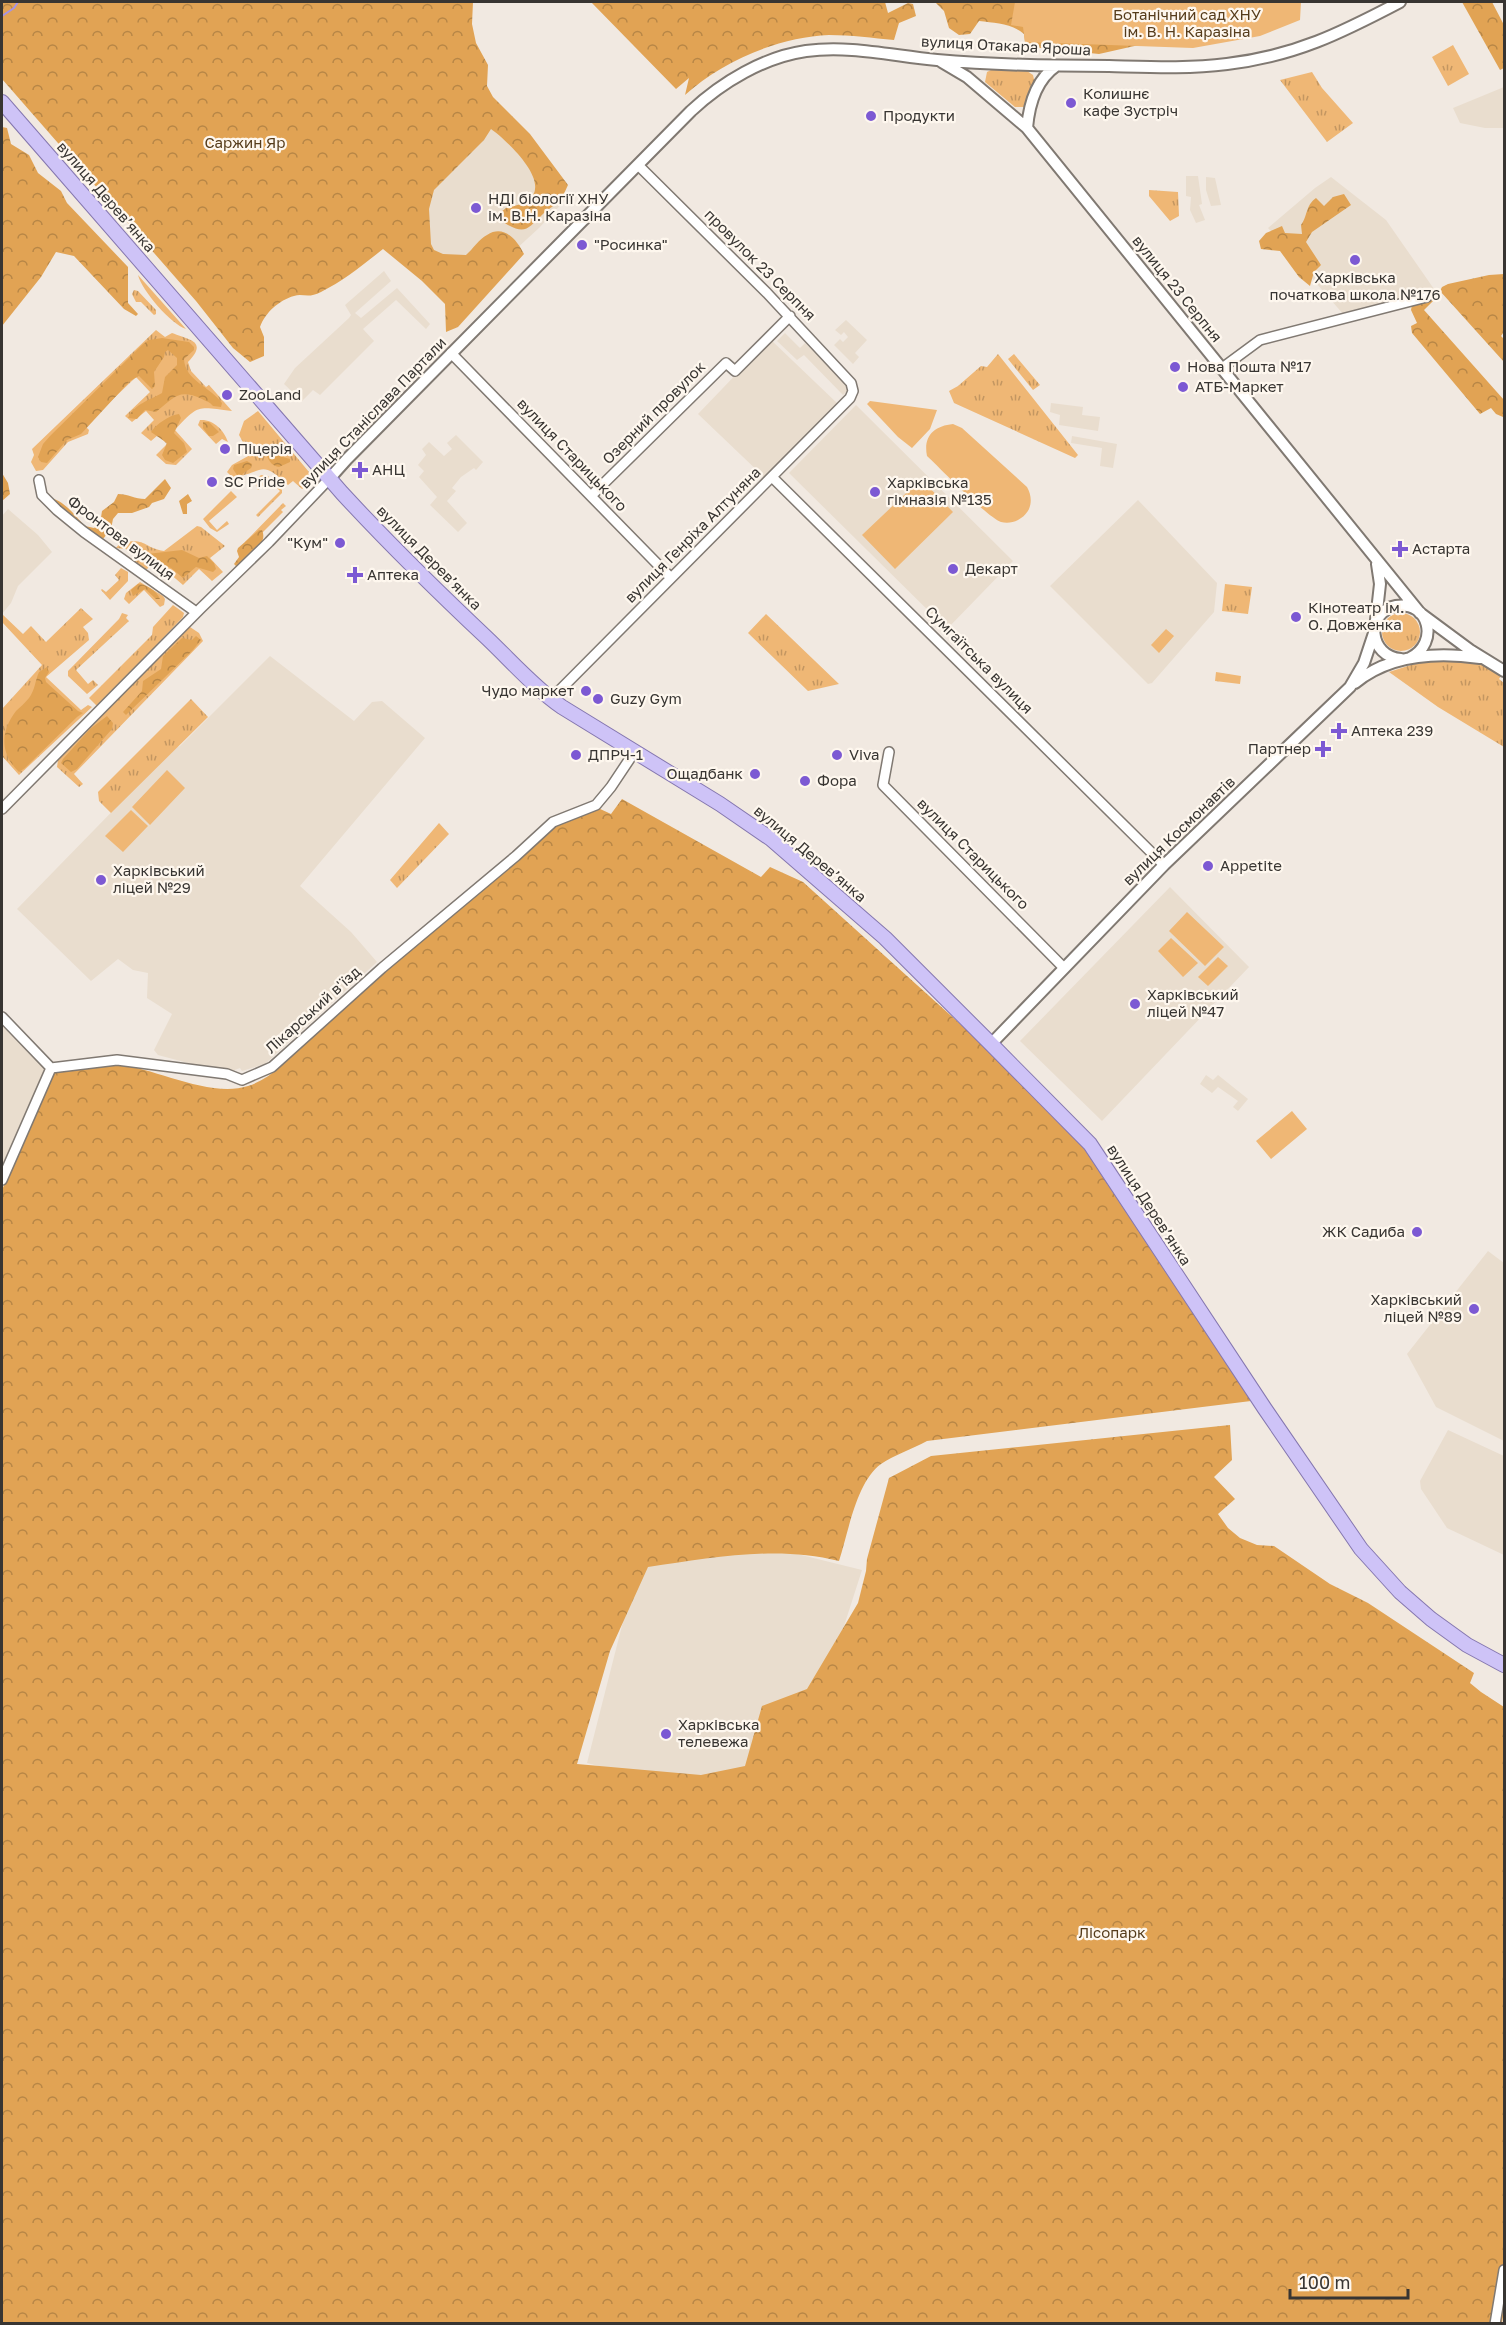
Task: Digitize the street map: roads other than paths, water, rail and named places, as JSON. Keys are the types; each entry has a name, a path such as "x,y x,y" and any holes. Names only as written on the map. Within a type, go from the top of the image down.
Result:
{"main road":[{"name":"вулиця Дерев’янка","path":"2,102 391,546 551,699 720,804 771,839 885,939 1090,1144 1265,1409 1361,1549 1400,1592 1431,1619 1467,1645 1504,1665"}],"street":[{"name":"вулиця Отакара Яроша","path":"639,166 710,93 748,71 779,57 805,51 833,49 937,60 1056,66 1188,67 1275,56 1333,37 1400,2"},
{"name":"вулиця 23 Серпня","path":"937,60 967,77 1027,128 1427,624 1427,641 1420,651 1371,672 1350,687"},
{"path":"1027,128 1030,106 1041,81 1056,66"},
{"name":"провулок 23 Серпня","path":"639,166 790,316 851,383 853,391"},
{"name":"вулиця Станіслава Партали","path":"2,809 196,612 285,526 451,353 639,166"},
{"path":"1222,368 1260,339 1427,297"},
{"name":"Озерний провулок","path":"591,496 726,363 735,371 790,316"},
{"name":"вулиця Старицького","path":"451,353 671,578"},
{"name":"вулиця Генріха Алтуняна","path":"551,699 850,398 853,391"},
{"name":"Сумгаїтська вулиця","path":"772,477 1164,866"},
{"name":"Фронтова вулиця","path":"39,480 42,495 57,510 196,612"},
{"name":"вулиця Космонавтів","path":"991,1044 1164,866 1350,687 1364,663 1375,628 1380,584 1377,561"},
{"name":"вулиця 23 Серпня","path":"1375,628 1383,613 1393,607 1410,607 1504,671"},
{"path":"1375,628 1381,650 1388,656 1406,658"},
{"name":"вулиця 23 Серпня","path":"1406,658 1454,655 1484,659"},
{"name":"Лікарський в'їзд","path":"51,1068 117,1060 227,1074 242,1080 272,1067 373,976 553,822 596,805 635,751"},
{"name":"вулиця Старицького","path":"889,752 883,785 1064,968"},
{"path":"2,1017 51,1068 2,1179"},
{"path":"1494,2324 1501,2308 1504,2270"}],"waterway":[{"path":"2,16 14,8 18,2"}],"place":[{"name":"Колишнє кафе Зустріч","path":"1071,103"},
{"name":"Продукти","path":"871,116"},
{"name":"НДІ біології ХНУ ім. В.Н. Каразіна","path":"476,208"},
{"name":"\"Росинка\"","path":"582,245"},
{"name":"Харківська початкова школа №176","path":"1355,260"},
{"name":"Нова Пошта №17","path":"1175,367"},
{"name":"АТБ-Маркет","path":"1183,387"},
{"name":"ZooLand","path":"227,395"},
{"name":"Піцерія","path":"225,449"},
{"name":"АНЦ","path":"360,470"},
{"name":"SC Pride","path":"212,482"},
{"name":"Харківська гімназія №135","path":"875,492"},
{"name":"\"Кум\"","path":"340,543"},
{"name":"Астарта","path":"1400,549"},
{"name":"Декарт","path":"953,569"},
{"name":"Аптека","path":"355,575"},
{"name":"Кінотеатр ім. О. Довженка","path":"1296,617"},
{"name":"Чудо маркет","path":"586,691"},
{"name":"Guzy Gym","path":"598,699"},
{"name":"Аптека 239","path":"1339,731"},
{"name":"Партнер","path":"1323,749"},
{"name":"ДПРЧ-1","path":"576,755"},
{"name":"Viva","path":"837,755"},
{"name":"Ощадбанк","path":"755,774"},
{"name":"Фора","path":"805,781"},
{"name":"Appetite","path":"1208,866"},
{"name":"Харківський ліцей №29","path":"101,880"},
{"name":"Харківський ліцей №47","path":"1135,1004"},
{"name":"ЖК Садиба","path":"1417,1232"},
{"name":"Харківський ліцей №89","path":"1474,1309"},
{"name":"Харківська телевежа","path":"666,1734"}],"park label":[{"name":"Ботанічний сад ХНУ ім. В. Н. Каразіна","path":"1187,24"},
{"name":"Саржин Яр","path":"245,143"},
{"name":"Лісопарк","path":"1112,1933"}]}
